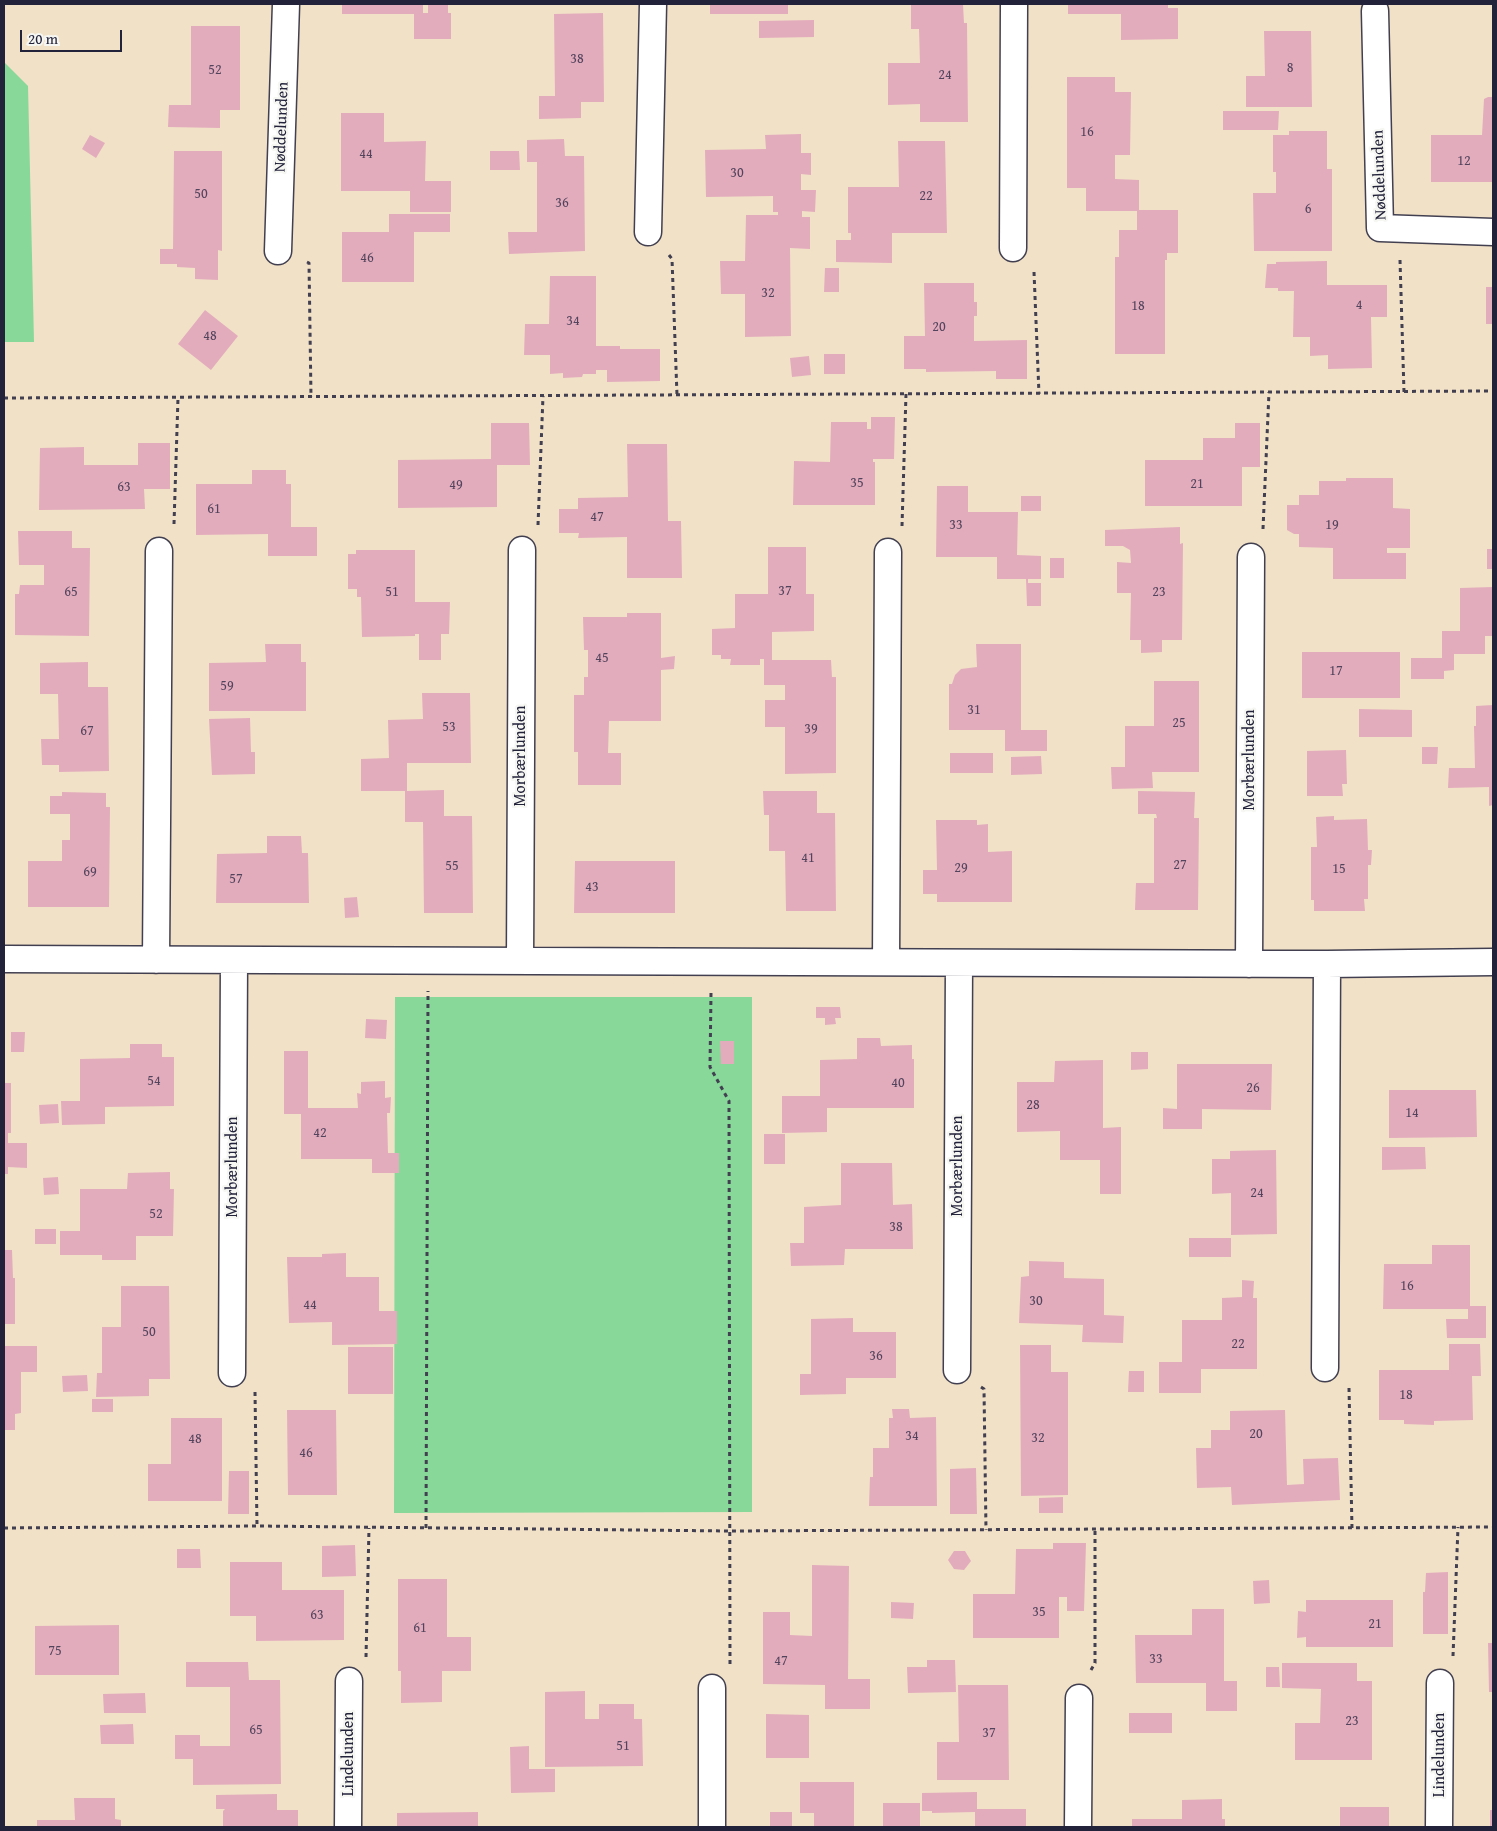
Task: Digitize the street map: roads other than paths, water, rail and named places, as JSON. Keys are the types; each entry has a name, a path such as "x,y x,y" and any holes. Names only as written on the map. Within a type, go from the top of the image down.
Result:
{"street":[{"name":"Nøddelunden","path":"278,251 286,4"},
{"path":"648,232 653,4"},
{"path":"1013,248 1014,4"},
{"name":"Nøddelunden","path":"1375,12 1380,228 1493,232"},
{"name":"Morbærlunden","path":"520,961 522,550"},
{"path":"156,960 159,551"},
{"path":"886,962 888,552"},
{"name":"Morbærlunden","path":"1249,964 1251,557"},
{"path":"4,960 1249,964 1493,962"},
{"name":"Morbærlunden","path":"232,1373 234,960"},
{"name":"Morbærlunden","path":"957,1370 959,962"},
{"path":"1325,1368 1327,964"},
{"name":"Lindelunden","path":"348,1827 349,1682"},
{"name":"Lindelunden","path":"1439,1827 1440,1683"},
{"path":"712,1688 712,1827"},
{"path":"1078,1827 1079,1698"}]}
